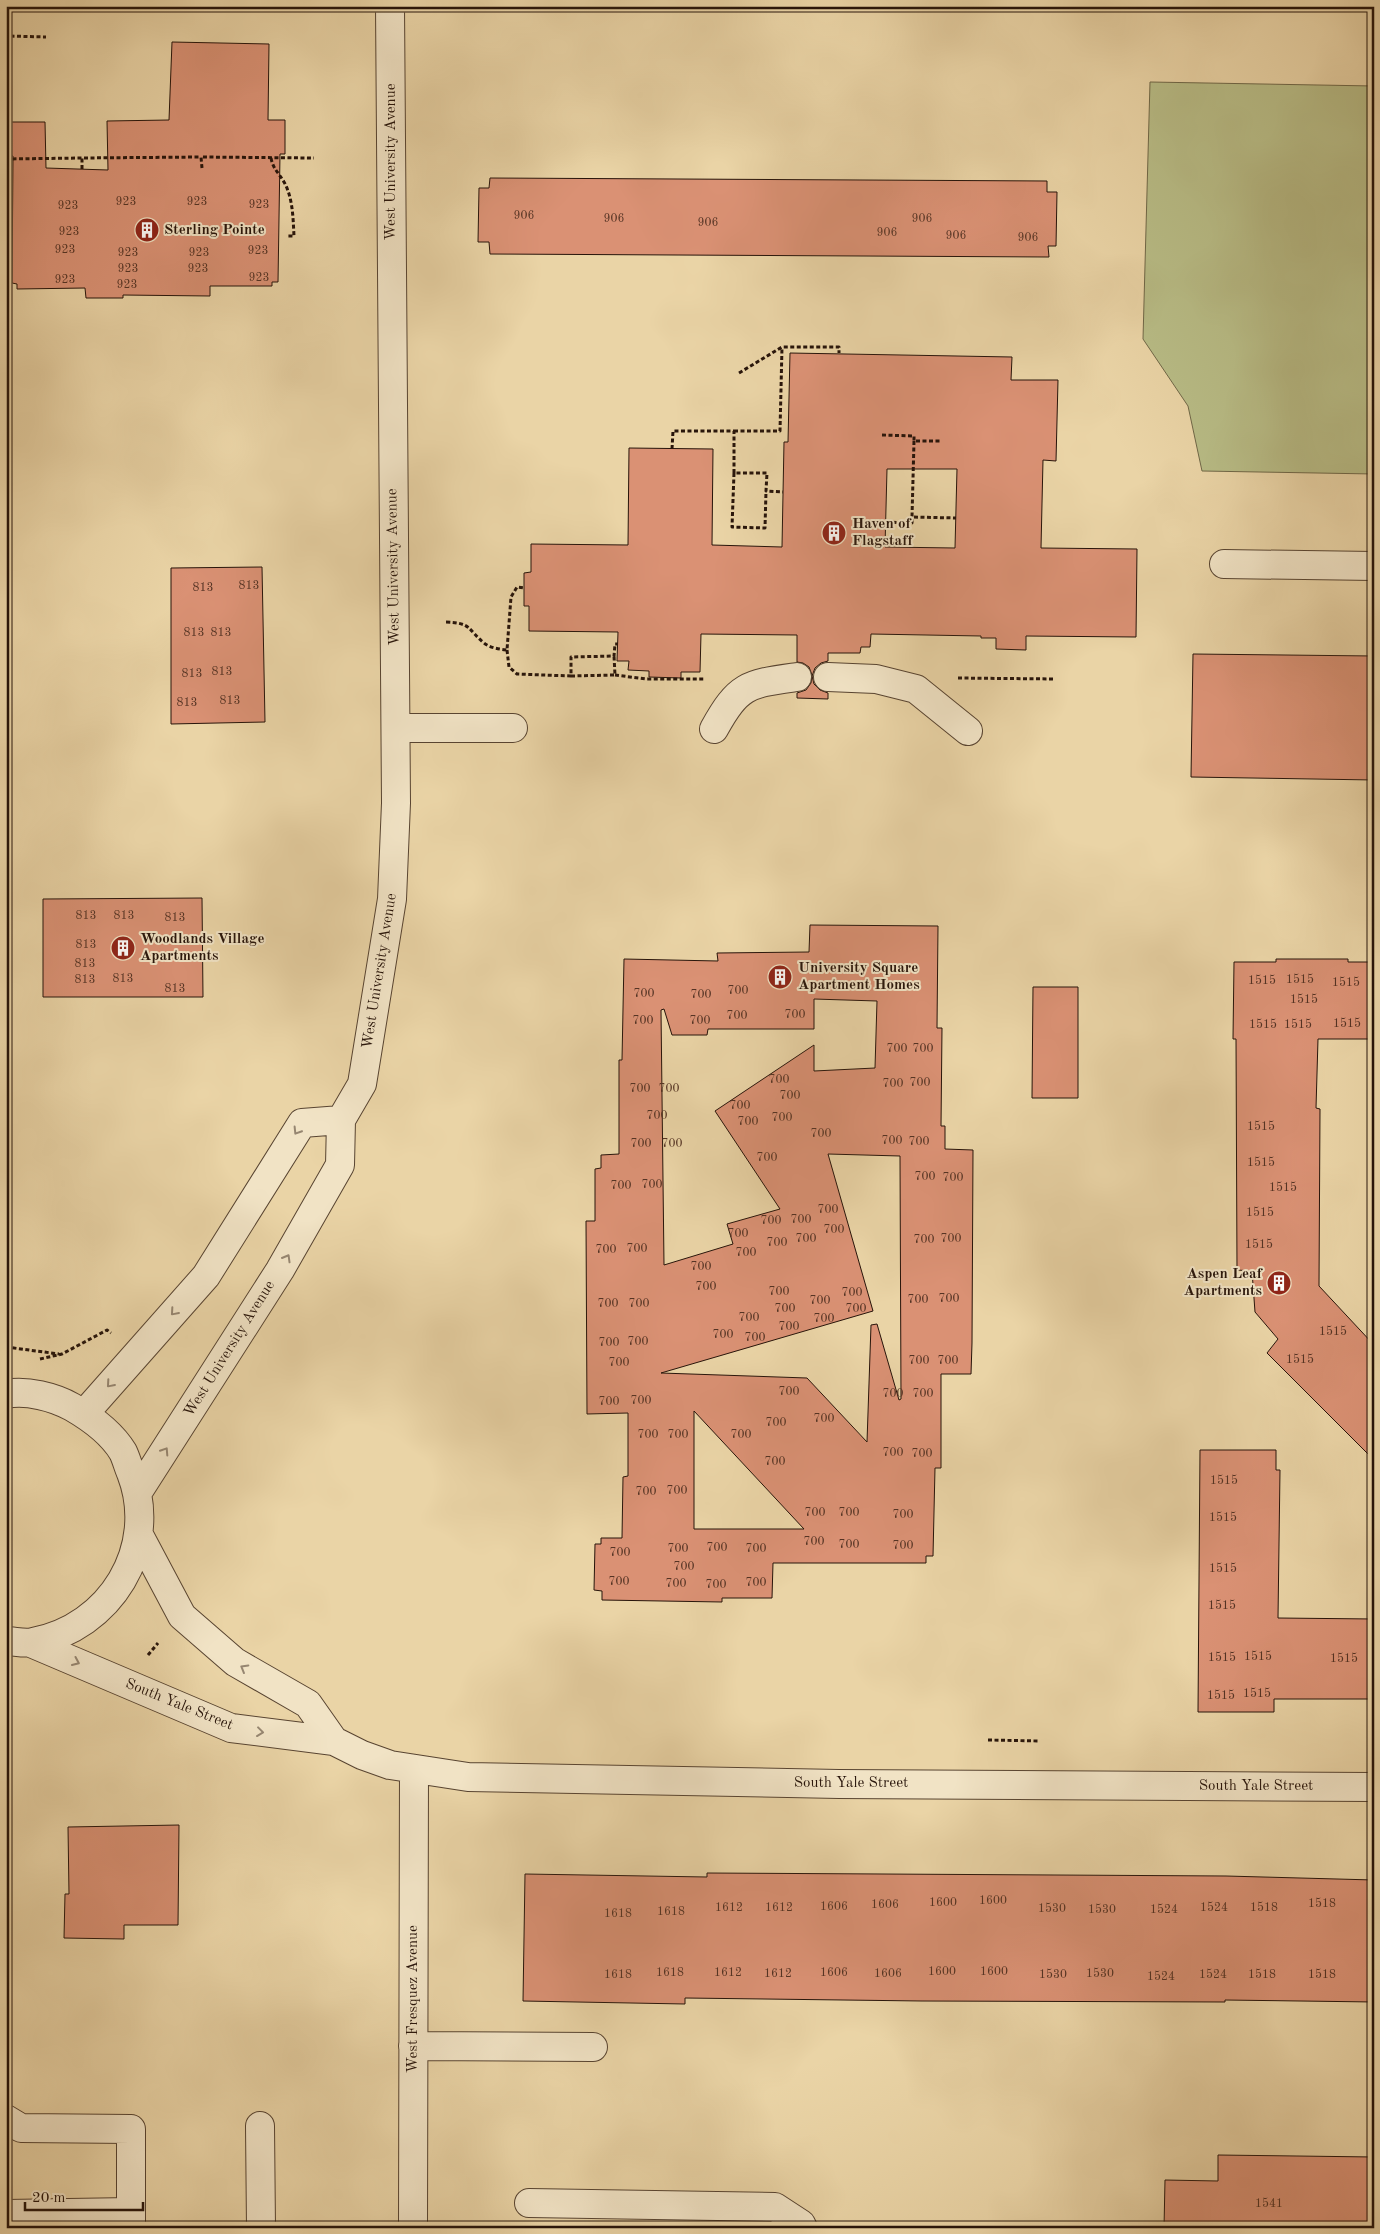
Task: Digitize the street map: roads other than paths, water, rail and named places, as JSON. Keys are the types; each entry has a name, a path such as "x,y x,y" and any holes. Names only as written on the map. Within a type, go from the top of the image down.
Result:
{"street":[{"name":"West University Avenue","path":"138,1492 280,1270 340,1165 341,1120 362,1084 392,900 396,803 390,6"},
{"path":"1224,564 1374,566"},
{"path":"714,729 725,708 740,691 762,682 797,677"},
{"path":"828,677 876,679 916,689 968,731"},
{"path":"396,728 513,728"},
{"path":"84,1414 206,1276 302,1123 341,1120"},
{"path":"9,1392 57,1399 94,1420 123,1452 138,1492 139,1535 126,1576 100,1610 67,1631 19,1642"},
{"name":"South Yale Street","path":"139,1535 182,1616 234,1662 308,1704 334,1741"},
{"name":"South Yale Street","path":"19,1642 231,1728 334,1741 369,1758 414,1769 468,1776 654,1780 1374,1787"},
{"name":"West Fresquez Avenue","path":"413,2228 414,1769"},
{"path":"413,2046 593,2047"},
{"path":"6,2119 21,2128 131,2128 131,2220 6,2214"},
{"path":"260,2126 261,2228"},
{"path":"529,2203 775,2208 804,2228"}],"place":[{"name":"Sterling Pointe","path":"147,230"},
{"name":"Haven of Flagstaff","path":"834,533"},
{"name":"Woodlands Village Apartments","path":"123,948"},
{"name":"University Square Apartment Homes","path":"780,977"},
{"name":"Aspen Leaf Apartments","path":"1279,1283"}]}
